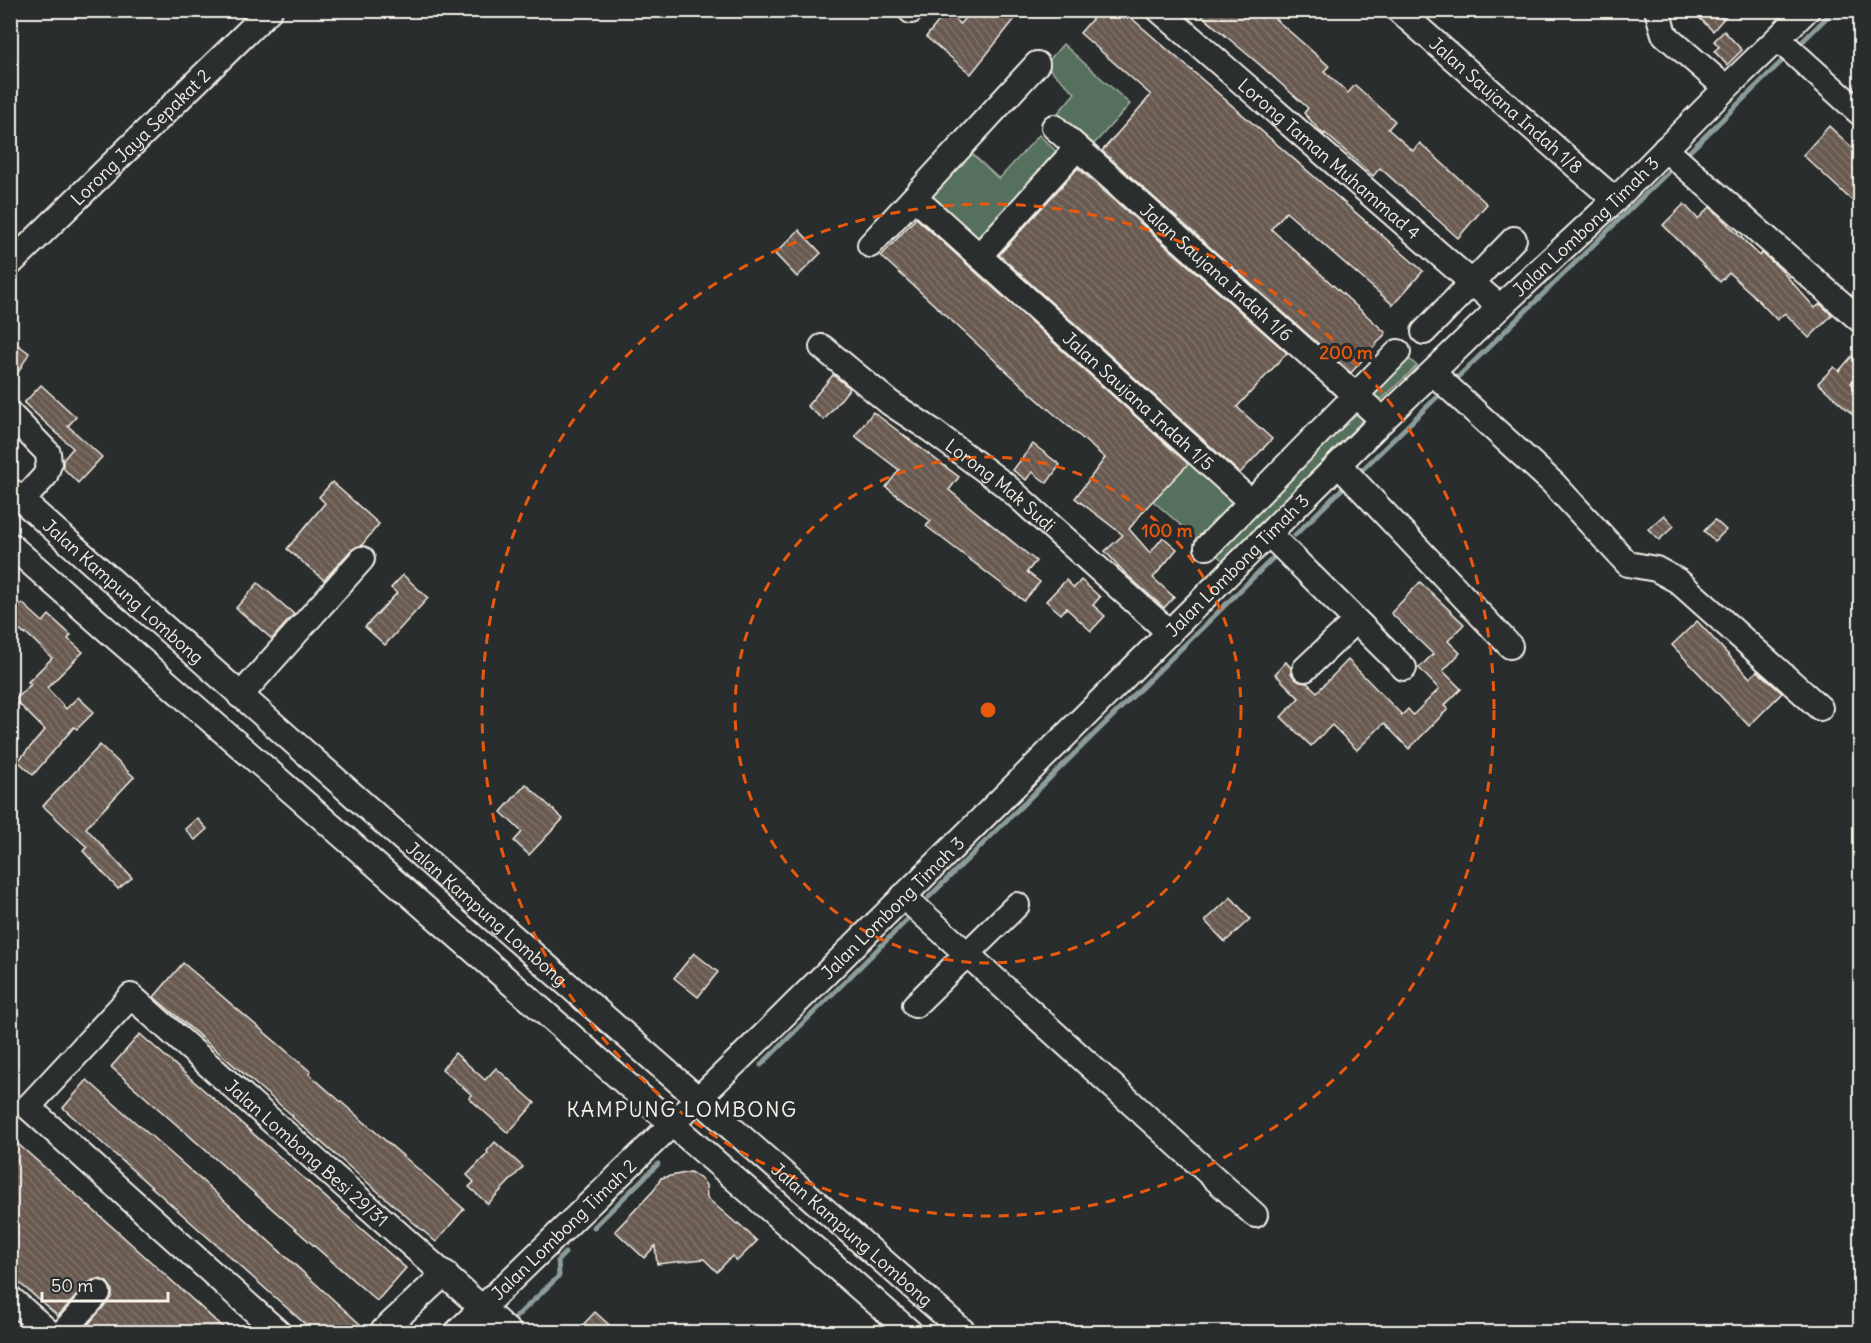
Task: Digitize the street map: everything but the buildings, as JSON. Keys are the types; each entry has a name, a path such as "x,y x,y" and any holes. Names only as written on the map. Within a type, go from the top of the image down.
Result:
{"street":[{"name":"Lorong Jaya Sepakat 2","path":"10,264 270,10"},
{"name":"Lorong Taman Muhammad 4","path":"1159,10 1500,307"},
{"name":"Jalan Saujana Indah 1/8","path":"1398,10 1615,200"},
{"path":"1657,10 1664,34 1726,88"},
{"name":"Jalan Lombong Timah 3","path":"672,1124 1383,420 1615,200 1807,10"},
{"path":"1778,39 1860,113"},
{"path":"870,245 1037,64"},
{"name":"Jalan Saujana Indah 1/6","path":"1054,127 1383,420"},
{"path":"979,256 1077,148"},
{"path":"1665,149 1860,320"},
{"name":"Jalan Saujana Indah 1/5","path":"915,198 1251,502"},
{"path":"1424,332 1514,238"},
{"name":"Lorong Mak Sudi","path":"822,347 890,404 931,430 1005,485 1170,633"},
{"path":"1207,547 1398,351"},
{"path":"1433,373 1553,483 1628,564 1656,569 1678,581 1820,708"},
{"path":"10,414 48,453 49,464 45,476 16,496"},
{"path":"1339,465 1510,646"},
{"name":"Jalan Kampung Lombong","path":"16,496 240,696 964,1332"},
{"path":"1269,534 1404,668"},
{"name":"Jalan Kampung Lombong","path":"10,545 910,1332"},
{"path":"240,696 362,559"},
{"path":"1305,669 1356,621"},
{"path":"903,896 1255,1215"},
{"path":"915,1005 1017,905"},
{"name":"Jalan Lombong Besi 29/31","path":"19,1108 131,996 509,1332"},
{"path":"19,1108 278,1332"},
{"name":"Jalan Lombong Timah 2","path":"457,1332 672,1124"},
{"path":"382,1332 445,1273"},
{"path":"63,1332 98,1293"},
{"path":"10,1298 49,1332"}],"green space":[{"path":"1063,44 1130,104 1094,144 1058,113 1075,93 1045,65"},
{"path":"1039,135 1060,155 981,242 927,193 967,149 999,179"},
{"path":"1406,356 1417,366 1380,401 1370,392"},
{"path":"1356,404 1368,415 1224,561 1211,551"},
{"path":"1191,461 1236,502 1200,542 1153,501"}],"waterway":[{"path":"1802,42 1834,10"},
{"path":"1688,153 1782,61"},
{"path":"1458,377 1668,172"},
{"path":"1363,469 1438,396"},
{"path":"1295,535 1343,488"},
{"path":"929,897 1278,553"},
{"path":"761,1065 906,921"},
{"path":"594,1227 658,1164"},
{"path":"516,1317 559,1276 558,1260 565,1253"}],"district":[{"name":"KAMPUNG LOMBONG","path":"682,1109"}]}
